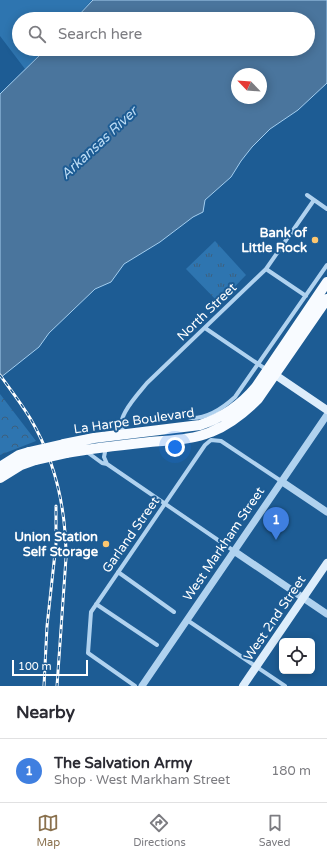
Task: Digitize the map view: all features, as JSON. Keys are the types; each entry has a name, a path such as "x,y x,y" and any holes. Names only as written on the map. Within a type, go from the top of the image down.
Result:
{"main road":[{"name":"La Harpe Boulevard","path":"65,449 83,450 106,446 189,438 210,432 231,422 250,408 258,399 271,372 327,282"},
{"name":"La Harpe Boulevard","path":"0,467 20,455 32,456 124,434 184,428 200,425 214,420 232,410 244,400 271,372 327,299"},
{"path":"271,372 327,410"},
{"name":"La Harpe Boulevard","path":"0,478 32,456"},
{"name":"West 2nd Street","path":"243,686 327,564"}],"street":[{"path":"306,195 327,209"},
{"name":"North Street","path":"124,434 120,426 121,419 138,393 266,269 314,200"},
{"path":"190,418 204,416 217,410 230,402 239,393 327,265"},
{"path":"266,269 306,296"},
{"path":"205,328 271,372"},
{"name":"West Markham Street","path":"142,686 327,415"},
{"name":"Garland Street","path":"135,686 88,653 91,612 204,445 213,439 221,441 281,481"},
{"path":"106,446 104,454 107,464"},
{"path":"83,450 102,463 107,464 327,614"},
{"path":"281,481 327,512"},
{"path":"118,572 174,612"},
{"path":"96,604 157,645"},
{"path":"187,620 285,686"}],"green space":[{"path":"0,0 92,0 81,12 12,12 12,52 0,36"},
{"path":"15,56 38,56 25,69"},
{"path":"215,241 246,275 219,303 186,269"},
{"path":"0,394 36,441 0,455"}],"water":[{"name":"Arkansas River","path":"93,0 327,0 327,83 298,110 270,129 252,147 231,177 205,200 203,212 193,217 160,242 124,264 111,282 95,289 49,333 39,347 0,378 0,94 39,56 315,56 315,12 82,12"}],"railway":[{"path":"0,375 27,412 39,434 52,468 61,503 64,521 66,558 57,686"},
{"path":"44,686 47,626 56,544 56,506"}],"place":[{"name":"Bank of Little Rock","path":"315,240"},
{"name":"The Salvation Army","path":"276,540"},
{"name":"Union Station Self Storage","path":"106,544"}]}
